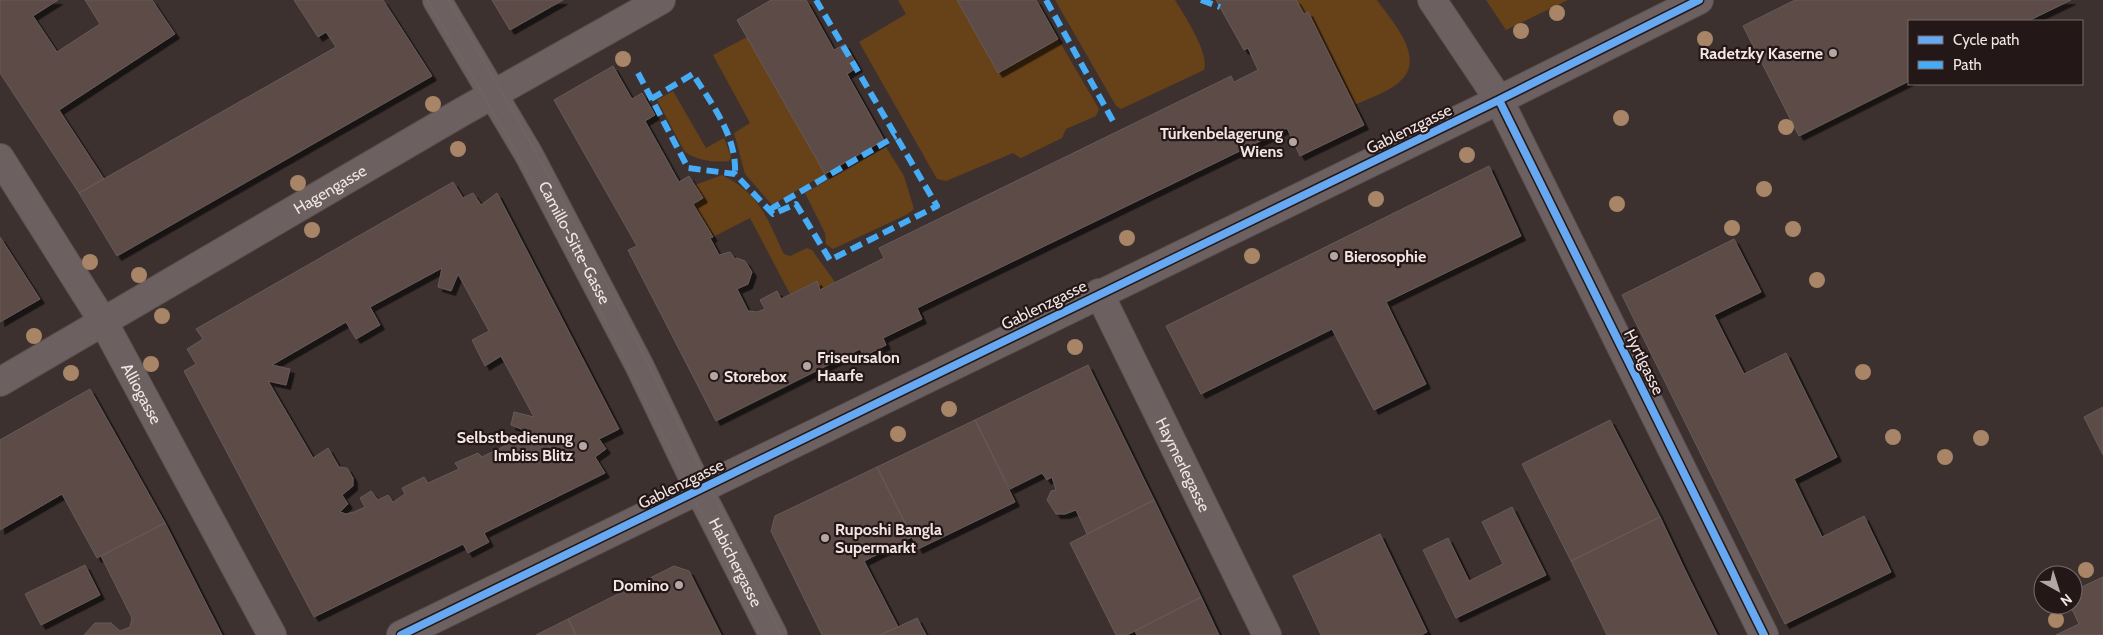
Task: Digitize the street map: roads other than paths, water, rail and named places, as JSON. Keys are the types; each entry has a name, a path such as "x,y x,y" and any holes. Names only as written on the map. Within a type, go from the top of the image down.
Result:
{"street":[{"name":"Camillo-Sitte-Gasse","path":"437,0 530,155 634,356 699,490"},
{"name":"Hagengasse","path":"0,382 104,323 492,94 661,0"},
{"name":"Hyrtlgasse","path":"1432,0 1499,100 1764,635"},
{"name":"Gablenzgasse","path":"401,635 1499,100 1699,0"},
{"name":"Alliogasse","path":"0,158 104,323 272,635"},
{"name":"Haymerlegasse","path":"1100,294 1267,635"},
{"name":"Habichergasse","path":"699,490 772,635"}],"tram line":[{"path":"427,0 518,155 569,250 761,635"},
{"path":"448,0 524,132 597,265 734,536 781,635"}],"place":[{"name":"Radetzky Kaserne","path":"1833,53"},
{"name":"Türkenbelagerung Wiens","path":"1293,142"},
{"name":"Bierosophie","path":"1334,256"},
{"name":"Friseursalon Haarfe","path":"807,366"},
{"name":"Storebox","path":"714,376"},
{"name":"Selbstbedienung Imbiss Blitz","path":"583,446"},
{"name":"Ruposhi Bangla Supermarkt","path":"825,538"},
{"name":"Domino","path":"679,585"}]}
